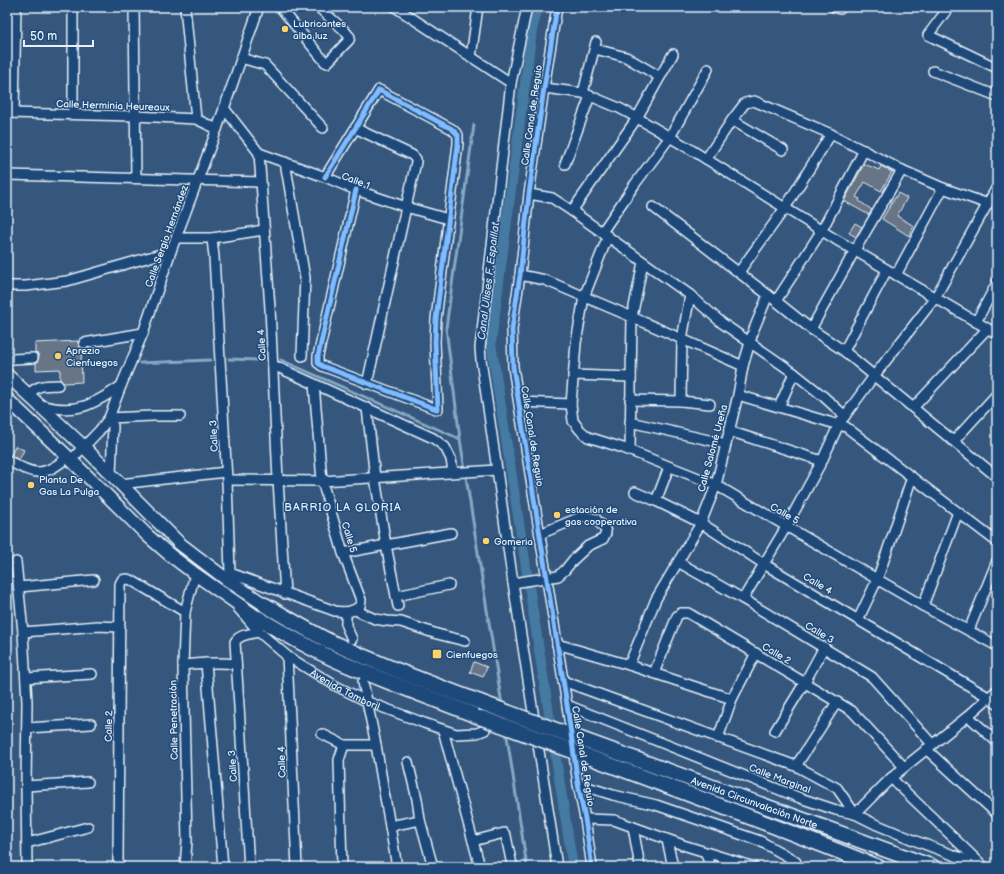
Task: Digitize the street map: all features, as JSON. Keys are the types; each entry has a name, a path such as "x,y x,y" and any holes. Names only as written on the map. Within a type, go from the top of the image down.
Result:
{"highway":[{"name":"Avenida Circunvalación Norte","path":"265,605 328,640 368,659 575,737 933,867"},
{"name":"Avenida Circunvalación Norte","path":"258,618 285,634 351,667 484,724 578,753 745,814 878,867"}],"main road":[{"path":"7,375 84,447 179,543 228,576 265,605"},
{"path":"7,399 148,536 195,574 258,618"}],"street":[{"path":"10,113 16,7"},
{"path":"73,7 73,114"},
{"path":"134,7 136,178"},
{"path":"185,7 196,119"},
{"name":"Calle Sergio Hernández","path":"7,460 23,468 36,472 49,470 84,447 110,418 121,386 143,333 171,250 217,129 259,7"},
{"path":"280,7 327,63 350,38 343,29 318,7"},
{"path":"395,7 511,83"},
{"path":"471,57 478,7"},
{"path":"527,7 511,83 480,343 481,360 497,470 516,582 557,867"},
{"name":"Calle Canal de Reguio","path":"558,7 544,88 512,329 513,367 540,534 544,578 557,644 592,867"},
{"path":"949,7 928,35 997,68"},
{"path":"565,164 586,95 595,46 626,58 660,77"},
{"path":"572,211 637,118 673,54"},
{"path":"241,58 265,65 324,128"},
{"name":"Calle 5","path":"708,70 670,137 635,184 605,234 584,297 576,344 573,375 571,404 573,421 588,437 630,451 716,485 877,580 997,646"},
{"path":"933,71 997,96"},
{"path":"544,88 586,95 619,108 670,137 887,270 997,334"},
{"path":"324,177 379,90 452,129 458,137 436,313 435,335 439,409 436,410 320,366 318,362 356,190"},
{"path":"706,159 745,103 754,101 831,134 902,170 943,188 988,204"},
{"path":"224,108 259,153"},
{"name":"Calle Herminia Heureaux","path":"10,113 196,119 217,129"},
{"path":"732,120 783,150"},
{"path":"355,128 412,155 416,159 367,384"},
{"path":"739,272 785,208 831,134"},
{"path":"776,301 822,230 864,150"},
{"name":"Calle 1","path":"259,153 356,190 448,219"},
{"name":"Calle 4","path":"259,153 270,308 285,594"},
{"path":"285,162 305,278 302,356"},
{"path":"811,329 854,250 902,170"},
{"path":"7,175 261,182"},
{"path":"743,598 786,526 822,461 839,424 934,298 997,187"},
{"path":"896,275 943,188"},
{"path":"529,194 552,198 605,234 690,295 722,322 794,373 845,416"},
{"path":"653,207 811,329 844,351 996,475"},
{"path":"176,238 212,238 264,230"},
{"name":"Calle 3","path":"212,238 227,476 228,576"},
{"path":"7,286 26,286 67,281 171,250"},
{"path":"630,451 632,317 643,262"},
{"path":"844,351 887,270"},
{"path":"520,275 546,280 743,366"},
{"path":"976,322 997,283"},
{"path":"681,401 682,339 690,295"},
{"name":"Calle Salomé Ureña","path":"629,665 656,599 701,523 716,485 738,395 743,366 758,317 768,295"},
{"path":"913,408 987,329"},
{"path":"84,343 143,333"},
{"path":"7,360 33,358"},
{"path":"273,365 433,438 445,447 457,472"},
{"path":"779,407 794,373"},
{"path":"573,375 631,377"},
{"name":"Calle 5","path":"314,384 322,481 343,553 361,600 360,606 350,611"},
{"path":"28,395 33,389 39,386 58,385"},
{"path":"38,404 53,408 70,409 85,406 102,399 121,386"},
{"path":"954,441 997,394"},
{"path":"738,395 846,427 997,542"},
{"path":"630,400 681,401 710,404"},
{"path":"519,402 571,404"},
{"path":"367,408 375,478 398,606"},
{"path":"111,474 112,426 110,418 180,416"},
{"path":"630,422 726,444"},
{"path":"729,431 822,461"},
{"path":"656,501 669,467"},
{"path":"120,484 227,476 278,480 322,481 497,470"},
{"path":"858,620 877,580 912,477"},
{"name":"Calle 4","path":"635,492 701,523 764,564 988,697 997,704"},
{"path":"923,606 958,512"},
{"path":"516,582 558,576 588,546 604,539 606,533 605,529 596,519 583,516 540,534"},
{"path":"343,553 451,533"},
{"path":"969,630 997,561"},
{"path":"16,562 23,632 28,728 26,786 27,867"},
{"name":"Calle 3","path":"678,562 743,598 872,677 929,747 997,814"},
{"name":"Calle Penetración","path":"185,867 187,841 183,666 185,612 195,574"},
{"path":"228,576 335,611 350,611 375,619 401,622 437,634 465,641"},
{"path":"18,587 94,580"},
{"name":"Calle 2","path":"120,867 118,860 120,584 122,580 131,580 185,612"},
{"path":"396,596 449,585"},
{"name":"Avenida Tamboril","path":"229,598 259,632 287,656 336,686 368,702 456,734 477,733 484,724"},
{"path":"350,611 346,626 352,639"},
{"name":"Calle 2","path":"654,673 677,616 681,613 688,612 852,711 904,767"},
{"path":"23,632 98,626 120,627"},
{"name":"Calle 3","path":"249,867 235,642 240,636 259,632"},
{"path":"557,644 629,665 732,699"},
{"path":"775,730 805,682 824,647"},
{"path":"718,738 732,699 756,653"},
{"name":"Calle 4","path":"287,656 297,867"},
{"path":"206,663 223,867"},
{"path":"183,666 206,663 236,664"},
{"path":"26,678 92,674"},
{"path":"563,681 796,766 837,788 855,814 891,778 968,716 997,690"},
{"path":"363,682 376,744 397,867"},
{"path":"796,766 837,702"},
{"name":"Calle Marginal","path":"567,705 800,798 836,810 855,814 909,838 985,867"},
{"path":"968,716 997,742"},
{"path":"28,728 91,724"},
{"path":"444,730 480,867"},
{"path":"322,734 344,745 376,744"},
{"path":"342,867 339,760 344,745"},
{"path":"408,762 417,799 420,820 433,867"},
{"path":"891,778 985,867"},
{"path":"26,786 88,782"},
{"path":"578,784 613,795 656,805 760,841 792,859 796,865"},
{"path":"585,819 614,820 667,840 754,867"},
{"path":"390,826 420,820"},
{"path":"27,843 88,827"},
{"path":"633,827 640,867"},
{"path":"473,841 504,833 506,836 512,865"},
{"path":"667,840 673,867"},
{"path":"706,852 710,867"}],"building":[{"path":"864,164 879,170 881,166 892,172 881,191 865,182 856,197 860,199 859,201 872,210 869,215 844,201"},
{"path":"898,193 907,198 897,216 914,226 909,236 882,219"},
{"path":"855,223 862,227 856,237 849,233"},
{"name":"Aprezio Cienfuegos","path":"78,341 81,348 82,382 64,383 60,380 60,369 36,370 36,363 39,357 38,354 35,353 35,343"},
{"path":"15,446 24,450 19,460 11,455"},
{"path":"474,662 487,667 483,677 470,672"}],"waterway":[{"name":"Canal Ulises F. Espaillat","path":"538,7 532,30 491,343 573,867"},
{"path":"474,125 446,328 460,439 502,705"},
{"path":"229,359 257,360"},
{"path":"140,363 210,360"},
{"path":"281,360 460,439"},
{"path":"506,730 527,867"}],"cycle path":[{"path":"558,7 544,88 512,329 513,367 592,867"},
{"path":"325,177 379,90 452,129 458,135 436,319 435,342 438,409 322,366 318,363 318,356 356,190"}],"place":[{"name":"Lubricantes alba luz","path":"285,29"},
{"name":"Aprezio Cienfuegos","path":"58,356"},
{"name":"Planta De Gas La Pulga","path":"31,485"},
{"name":"estación de gas cooperativa","path":"557,515"},
{"name":"Gomeria","path":"486,541"},
{"name":"Cienfuegos","path":"437,654"}],"district":[{"name":"BARRIO LA GLORIA","path":"343,507"}]}
